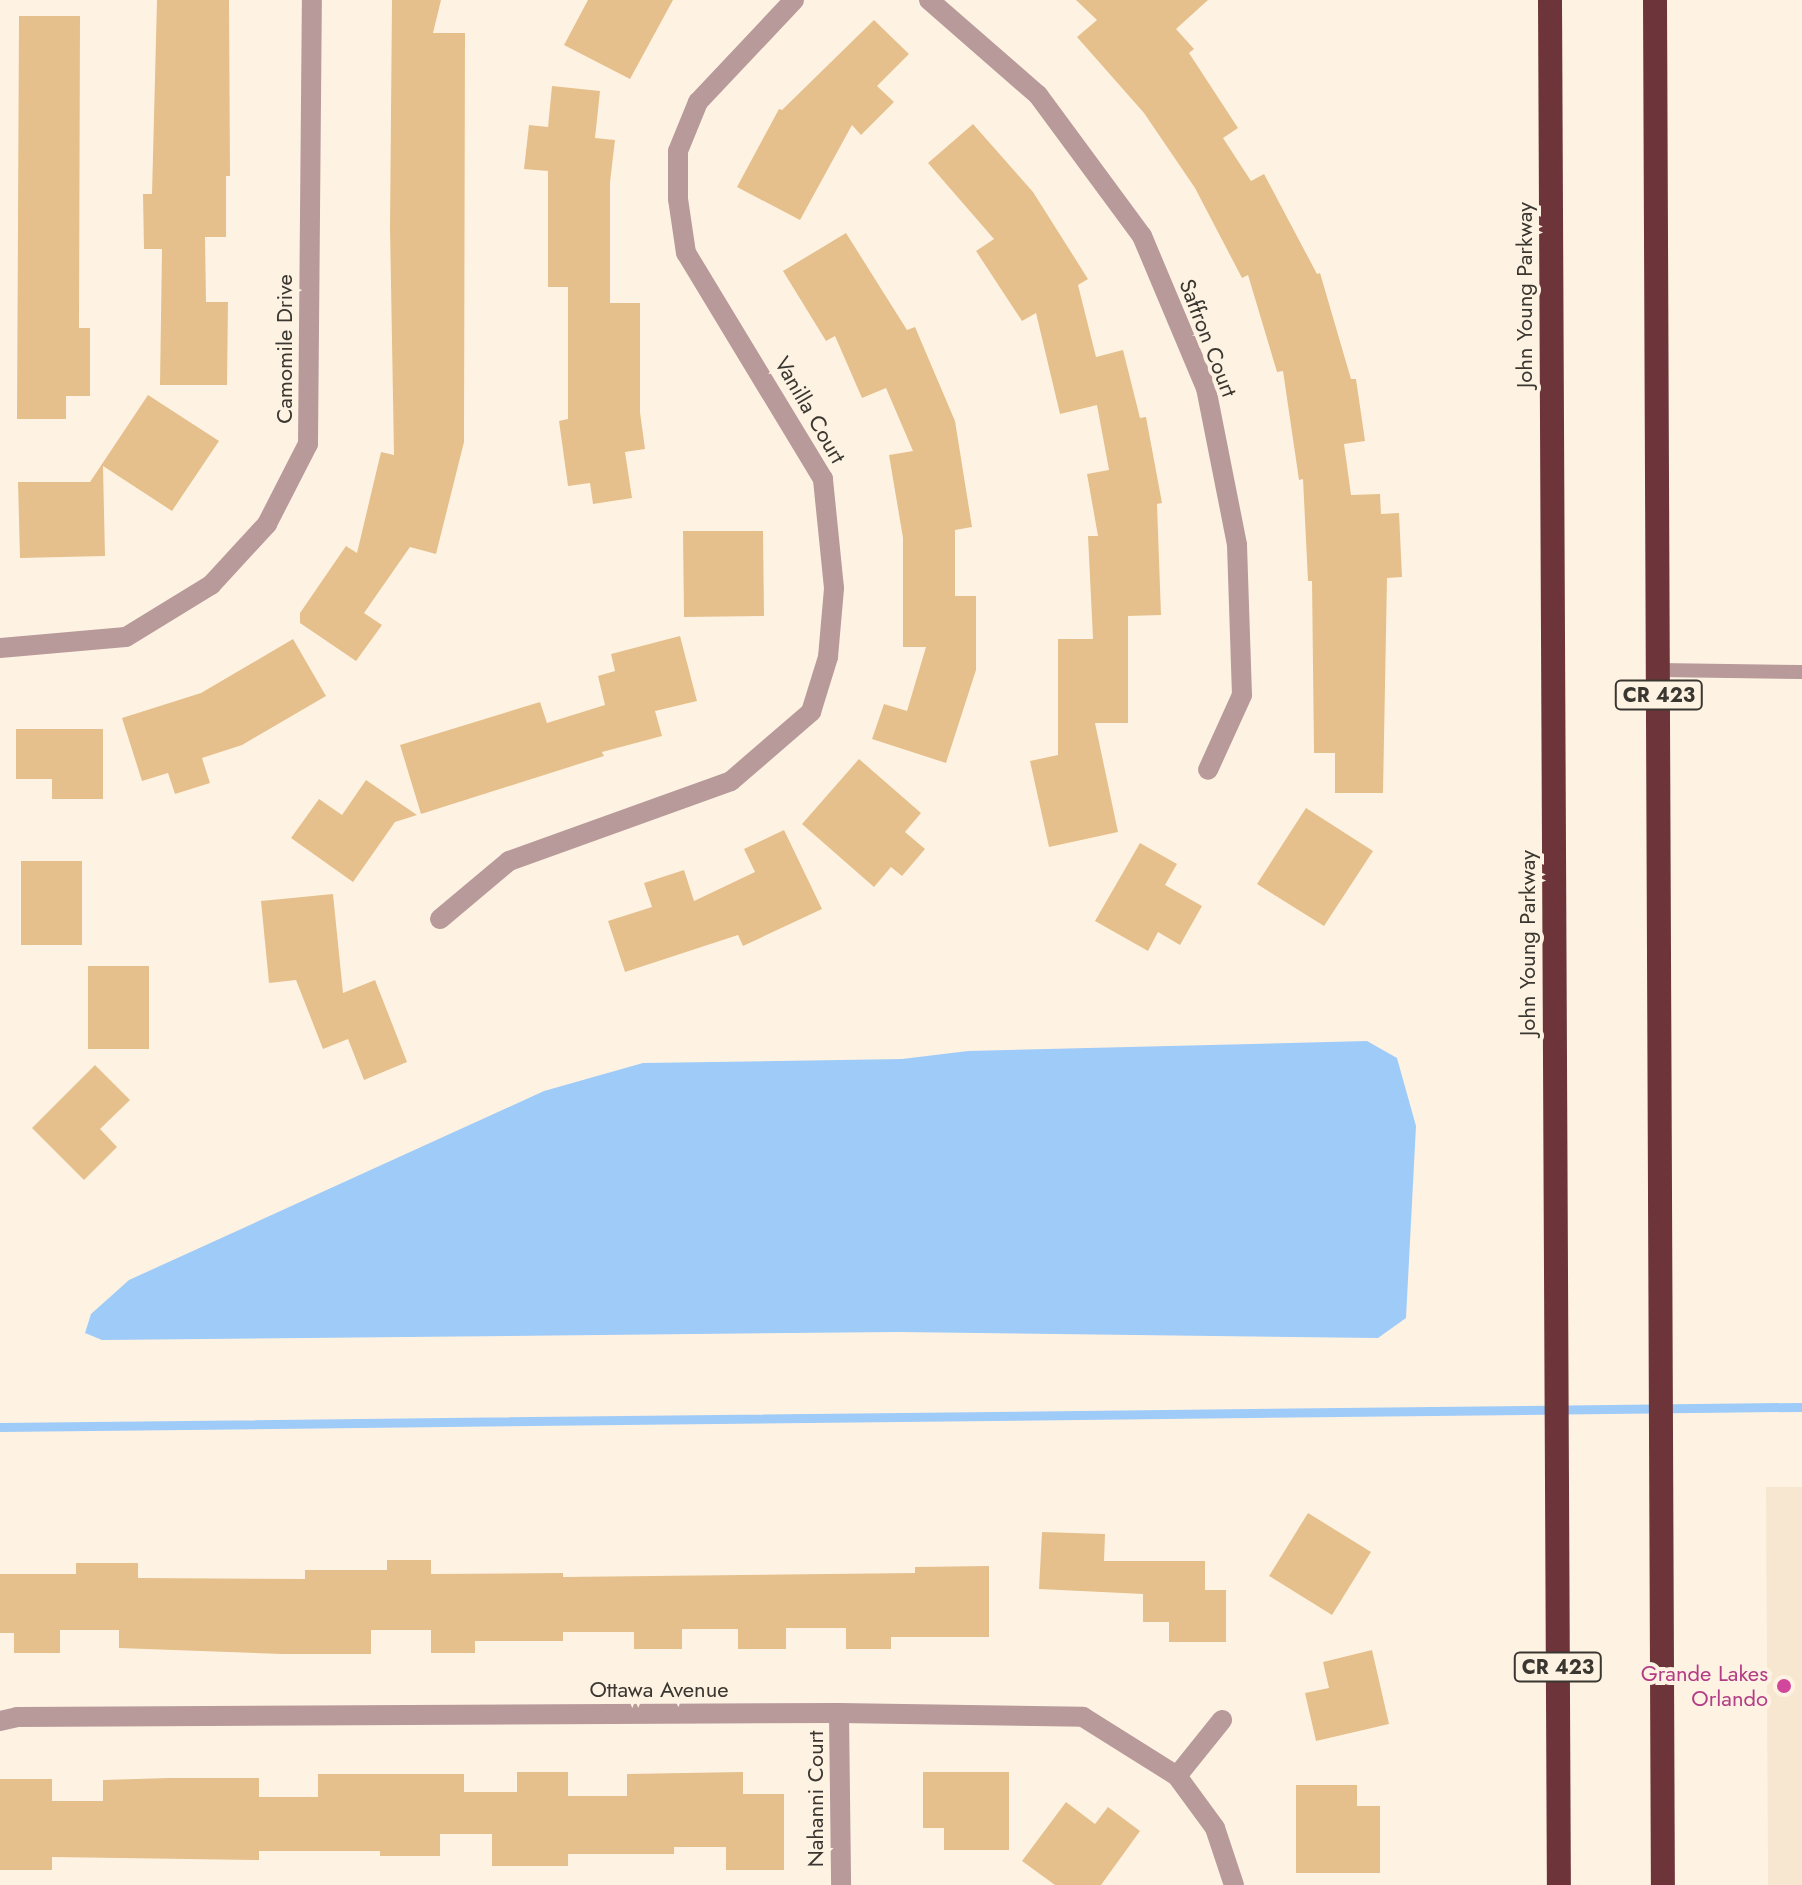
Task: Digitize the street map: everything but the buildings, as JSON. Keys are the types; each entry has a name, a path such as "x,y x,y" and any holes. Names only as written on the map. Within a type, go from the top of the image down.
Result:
{"highway":[{"name":"John Young Parkway","path":"1550,0 1559,1885"},
{"name":"CR 423","path":"1655,0 1663,1885"}],"street":[{"name":"Camomile Drive","path":"0,648 126,637 211,585 267,524 308,444 312,0"},
{"name":"Vanilla Court","path":"440,919 509,861 731,781 811,712 828,657 834,588 823,479 686,253 678,199 678,151 698,102 794,0"},
{"name":"Saffron Court","path":"929,0 1038,95 1142,236 1206,388 1237,545 1242,695 1208,770"},
{"name":"Ottawa Avenue","path":"0,1721 17,1717 839,1713 1083,1717 1177,1776 1215,1828 1234,1885"},
{"name":"Nahanni Court","path":"839,1713 841,1885"},
{"path":"1177,1776 1222,1720"}],"lane":[{"path":"1659,670 1802,672"}],"shaded area":[{"name":"Grande Lakes Orlando","path":"1766,1487 1802,1487 1802,1885 1768,1885"}],"water":[{"path":"1367,1041 1397,1058 1416,1126 1406,1318 1378,1338 898,1332 102,1340 85,1333 91,1314 129,1280 544,1091 643,1063 902,1059 968,1051"}],"waterway":[{"path":"0,1427 1802,1407"}],"place":[{"name":"Grande Lakes Orlando","path":"1784,1686"}]}
